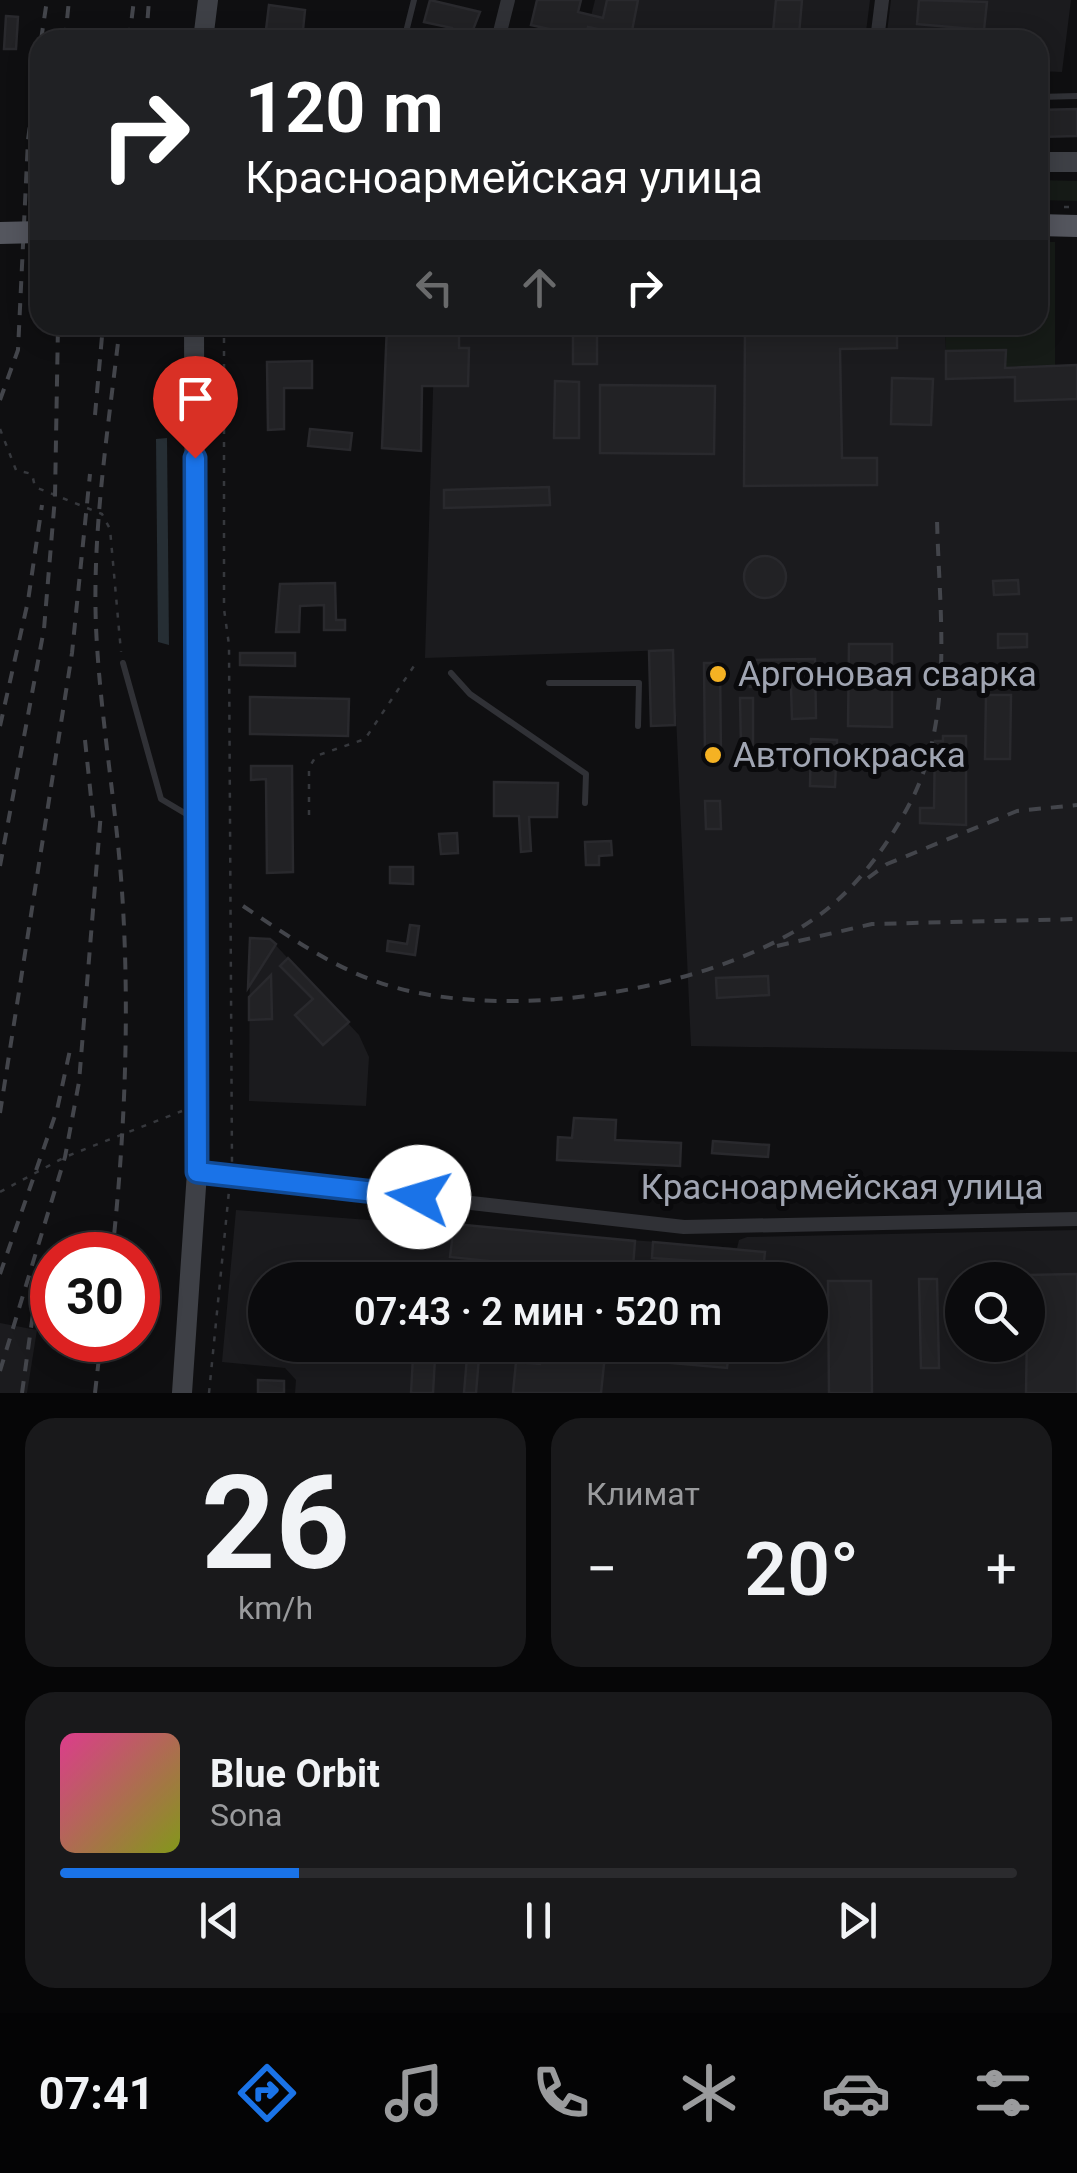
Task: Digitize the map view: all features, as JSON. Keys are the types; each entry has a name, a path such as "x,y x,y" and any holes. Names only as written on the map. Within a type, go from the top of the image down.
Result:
{"highway":[{"path":"1048,225 1077,226"},
{"path":"0,232 30,232"}],"main road":[{"path":"204,30 208,0"},
{"path":"1048,162 1077,162"},
{"path":"182,1393 198,1105 194,335"}],"street":[{"path":"500,30 508,0"},
{"path":"878,30 882,0"},
{"name":"Красноармейская улица","path":"197,1172 684,1227 1077,1220"}],"lane":[{"path":"406,30 414,0"},
{"path":"1048,97 1077,96"},
{"path":"124,663 161,799 199,821"},
{"path":"452,673 470,694 586,774 586,803"},
{"path":"549,683 639,683 638,726"}],"path":[{"path":"209,1393 231,1176 234,982 229,645 224,609 224,335"},
{"path":"0,429 16,470 32,474 35,487 102,514 110,529 114,612 124,663"},
{"path":"310,816 309,768 316,756 365,739 416,662"},
{"path":"0,1192 65,1157 198,1105"}],"shaded area":[{"path":"595,0 870,0 866,30 588,30"},
{"path":"891,0 1071,0 1062,72 1048,71 1048,30 887,30"},
{"path":"1048,180 1077,181 1077,201 1048,200"},
{"path":"1048,242 1055,242 1055,365 1005,367 1005,350 946,351 945,335 1048,335"},
{"path":"435,335 945,335 946,351 1006,350 1006,367 1077,365 1077,1052 691,1046 673,650 425,658"},
{"path":"167,438 169,645 158,642 156,439"},
{"path":"250,938 270,939 359,1035 369,1057 366,1106 249,1101"},
{"path":"236,1210 737,1248 739,1240 747,1237 1077,1230 1077,1393 295,1393 296,1380 285,1368 222,1362"},
{"path":"0,1323 30,1329 32,1362 27,1393 0,1393"}],"building":[{"path":"430,0 480,12 473,30 452,30 424,22"},
{"path":"537,0 581,0 578,12 603,18 607,0 638,0 632,30 554,30 531,25"},
{"path":"776,0 802,0 799,30 773,30"},
{"path":"919,0 987,2 984,30 917,24"},
{"path":"269,5 305,10 303,30 266,30"},
{"path":"6,16 18,17 16,49 4,49"},
{"path":"1077,109 1077,136 1048,137 1048,110"},
{"path":"387,335 459,335 459,348 469,348 468,386 422,386 421,451 382,448"},
{"path":"573,335 597,335 597,364 573,364"},
{"path":"745,335 897,335 897,348 840,349 842,458 877,458 877,485 744,486"},
{"path":"1006,350 1005,368 1077,365 1077,399 1015,401 1015,377 946,379 946,351"},
{"path":"312,361 312,388 284,388 284,429 268,430 267,362"},
{"path":"892,378 933,379 931,425 891,424"},
{"path":"555,381 579,382 579,438 554,438"},
{"path":"600,385 715,386 714,454 600,453"},
{"path":"310,429 352,433 350,450 308,446"},
{"path":"549,487 550,505 444,508 444,490"},
{"path":"765,556 780,562 786,577 780,592 765,598 750,592 744,577 750,562"},
{"path":"1018,580 1019,594 994,595 993,581"},
{"path":"335,583 336,620 345,620 345,630 324,630 324,605 300,606 299,632 276,632 280,584"},
{"path":"998,634 1027,634 1027,647 998,648"},
{"path":"849,644 892,644 892,727 848,726"},
{"path":"673,650 675,725 651,726 649,651"},
{"path":"240,653 295,653 295,666 240,665"},
{"path":"815,659 816,718 792,719 791,686 750,687 750,660"},
{"path":"704,663 720,663 721,757 705,757"},
{"path":"986,695 1011,695 1010,759 985,759"},
{"path":"250,697 349,699 348,736 250,734"},
{"path":"740,698 753,698 753,745 741,746"},
{"path":"943,736 966,736 966,825 920,823 920,808 934,808 935,741 943,741"},
{"path":"811,739 837,740 835,787 810,786"},
{"path":"251,766 292,766 293,872 267,873 266,779 251,780"},
{"path":"494,782 558,783 557,817 529,817 531,851 521,852 519,816 494,816"},
{"path":"705,801 720,801 721,829 706,829"},
{"path":"457,833 458,853 441,854 439,834"},
{"path":"611,841 612,855 599,856 599,865 586,865 585,842"},
{"path":"390,867 413,867 413,884 390,883"},
{"path":"410,925 419,926 415,955 387,951 388,941 407,944"},
{"path":"250,938 270,939 276,944 248,988"},
{"path":"288,958 349,1022 323,1045 295,1015 313,999 280,966"},
{"path":"271,975 272,1019 249,1020 249,997"},
{"path":"768,976 769,995 717,998 716,978"},
{"path":"574,1118 616,1120 615,1140 681,1143 680,1166 557,1160 558,1137 572,1138"},
{"path":"713,1141 769,1145 768,1157 712,1153"},
{"path":"454,1224 635,1241 633,1262 498,1262 450,1257"},
{"path":"653,1242 765,1252 764,1262 652,1258"},
{"path":"1077,1274 1077,1393 1026,1393 1027,1362 1045,1362 1045,1275"},
{"path":"919,1279 937,1279 939,1368 921,1368"},
{"path":"828,1281 871,1281 872,1393 829,1393"},
{"path":"413,1362 435,1362 433,1393 411,1393"},
{"path":"467,1362 479,1362 476,1393 464,1393"},
{"path":"516,1362 604,1362 601,1393 513,1393"},
{"path":"661,1362 728,1362 727,1368"},
{"path":"258,1380 284,1381 284,1393 258,1393"}],"railway":[{"path":"42,30 47,0"},
{"path":"66,30 69,0"},
{"path":"130,30 134,0"},
{"path":"147,30 149,0"},
{"path":"0,400 18,350 30,125"},
{"path":"0,866 44,629 55,497 58,335"},
{"path":"95,415 102,335"},
{"path":"114,1232 123,1119 126,982 122,891 101,693 95,589 102,476 119,335"},
{"path":"0,1113 72,653 90,474"},
{"path":"0,726 28,601 42,505"},
{"path":"243,906 357,974 425,994 483,1000 544,1000 608,993 729,962 782,938 826,910 862,874 902,818 924,770 939,700 941,664 937,519"},
{"path":"85,740 94,826"},
{"path":"868,878 887,864 1017,811 1077,805"},
{"path":"0,1371 65,1157 79,1082 101,812"},
{"path":"777,946 872,924 1077,919"},
{"path":"0,1274 57,1110 70,1050"},
{"path":"22,1393 30,1335"},
{"path":"95,1393 99,1362"}],"place":[{"name":"Аргоновая сварка","path":"718,674"},
{"name":"Автопокраска","path":"713,755"}],"route":[{"path":"195,458 197,1172 419,1197"}]}
